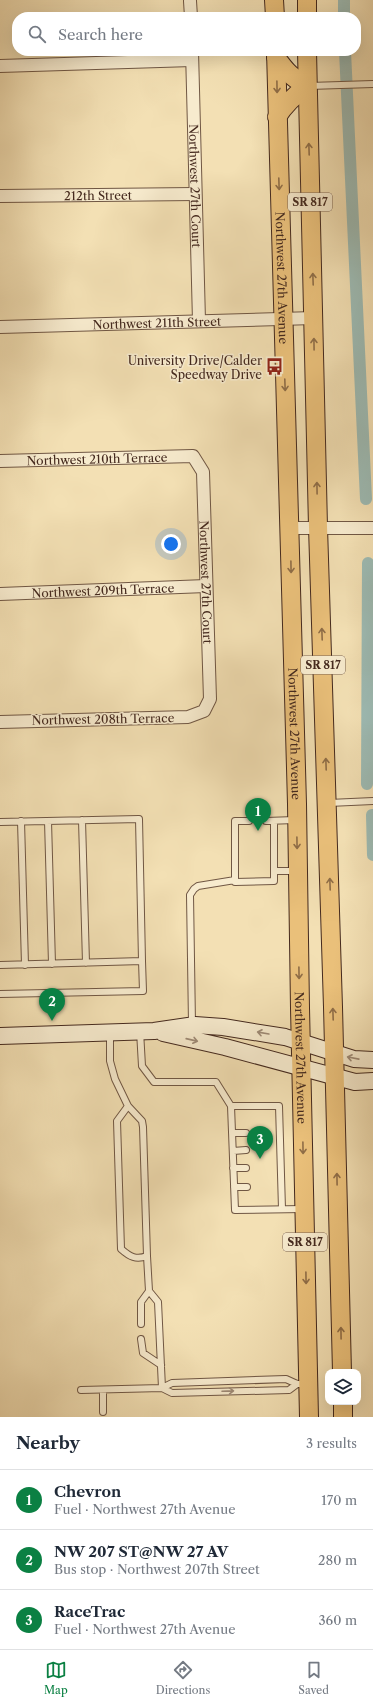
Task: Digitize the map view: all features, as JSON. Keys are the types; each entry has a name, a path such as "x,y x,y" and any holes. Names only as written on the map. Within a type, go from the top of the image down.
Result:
{"main road":[{"path":"274,0 274,12"},
{"path":"307,0 307,12"},
{"name":"Northwest 27th Avenue","path":"276,56 297,812 304,1209 303,1384 309,1417"},
{"path":"277,56 286,72 298,81 314,85"},
{"name":"SR 817","path":"308,56 314,85 314,318 318,527 335,1076 342,1369"},
{"path":"277,117 283,107 314,85"},
{"path":"297,812 327,803"},
{"path":"343,1405 343,1417"}],"street":[{"path":"190,1 191,12"},
{"path":"0,66 192,56"},
{"name":"Northwest 27th Court","path":"192,56 199,321"},
{"name":"212th Street","path":"0,196 195,194"},
{"name":"Northwest 211th Street","path":"0,327 314,318"},
{"name":"Northwest 27th Court","path":"193,456 203,472 210,698 204,711"},
{"name":"Northwest 210th Terrace","path":"0,460 193,456"},
{"path":"290,528 373,528"},
{"name":"Northwest 209th Terrace","path":"0,594 206,586"},
{"name":"Northwest 208th Terrace","path":"0,722 188,717 204,711"},
{"path":"0,1036 147,1031 192,1025 223,1027 285,1037 354,1059 373,1060"},
{"path":"147,1031 225,1047 355,1082 373,1081"}],"lane":[{"path":"314,85 370,84"},
{"path":"327,803 373,801"},
{"path":"266,821 274,821 297,812"},
{"path":"0,822 139,818 142,990 0,994"},
{"path":"82,820 86,963"},
{"path":"21,821 25,964"},
{"path":"48,821 52,964"},
{"path":"235,880 235,821 249,821"},
{"path":"192,1025 190,895 198,886 235,880 235,882 274,881 274,821"},
{"path":"274,871 298,871"},
{"path":"0,965 142,962"},
{"path":"147,1031 142,1066 154,1082 216,1082 231,1106 235,1210 304,1209"},
{"path":"110,1032 110,1061 115,1079 128,1106 142,1121 143,1127 149,1291 158,1302 162,1388"},
{"path":"128,1106 117,1121 121,1249 129,1256 139,1259 147,1256"},
{"path":"231,1106 279,1106 277,1132 278,1185 282,1209"},
{"path":"232,1133 246,1133"},
{"path":"233,1150 246,1150"},
{"path":"233,1168 246,1168"},
{"path":"234,1187 247,1187"},
{"path":"141,1324 141,1302 149,1291"},
{"path":"141,1339 142,1353 161,1365"},
{"path":"81,1390 162,1388 172,1383 286,1379 303,1384"},
{"path":"269,1380 269,1390"},
{"path":"206,1382 206,1392"},
{"path":"162,1388 172,1393 288,1390 303,1384"},
{"path":"103,1390 103,1412"}],"waterway":[{"path":"344,0 344,12"},
{"path":"345,56 366,499"},
{"path":"367,784 368,563"},
{"path":"372,815 373,855"}],"place":[{"name":"University Drive/Calder Speedway Drive","path":"275,367"},
{"name":"Chevron","path":"258,831"},
{"name":"NW 207 ST@NW 27 AV","path":"52,1021"},
{"name":"RaceTrac","path":"260,1159"}]}
